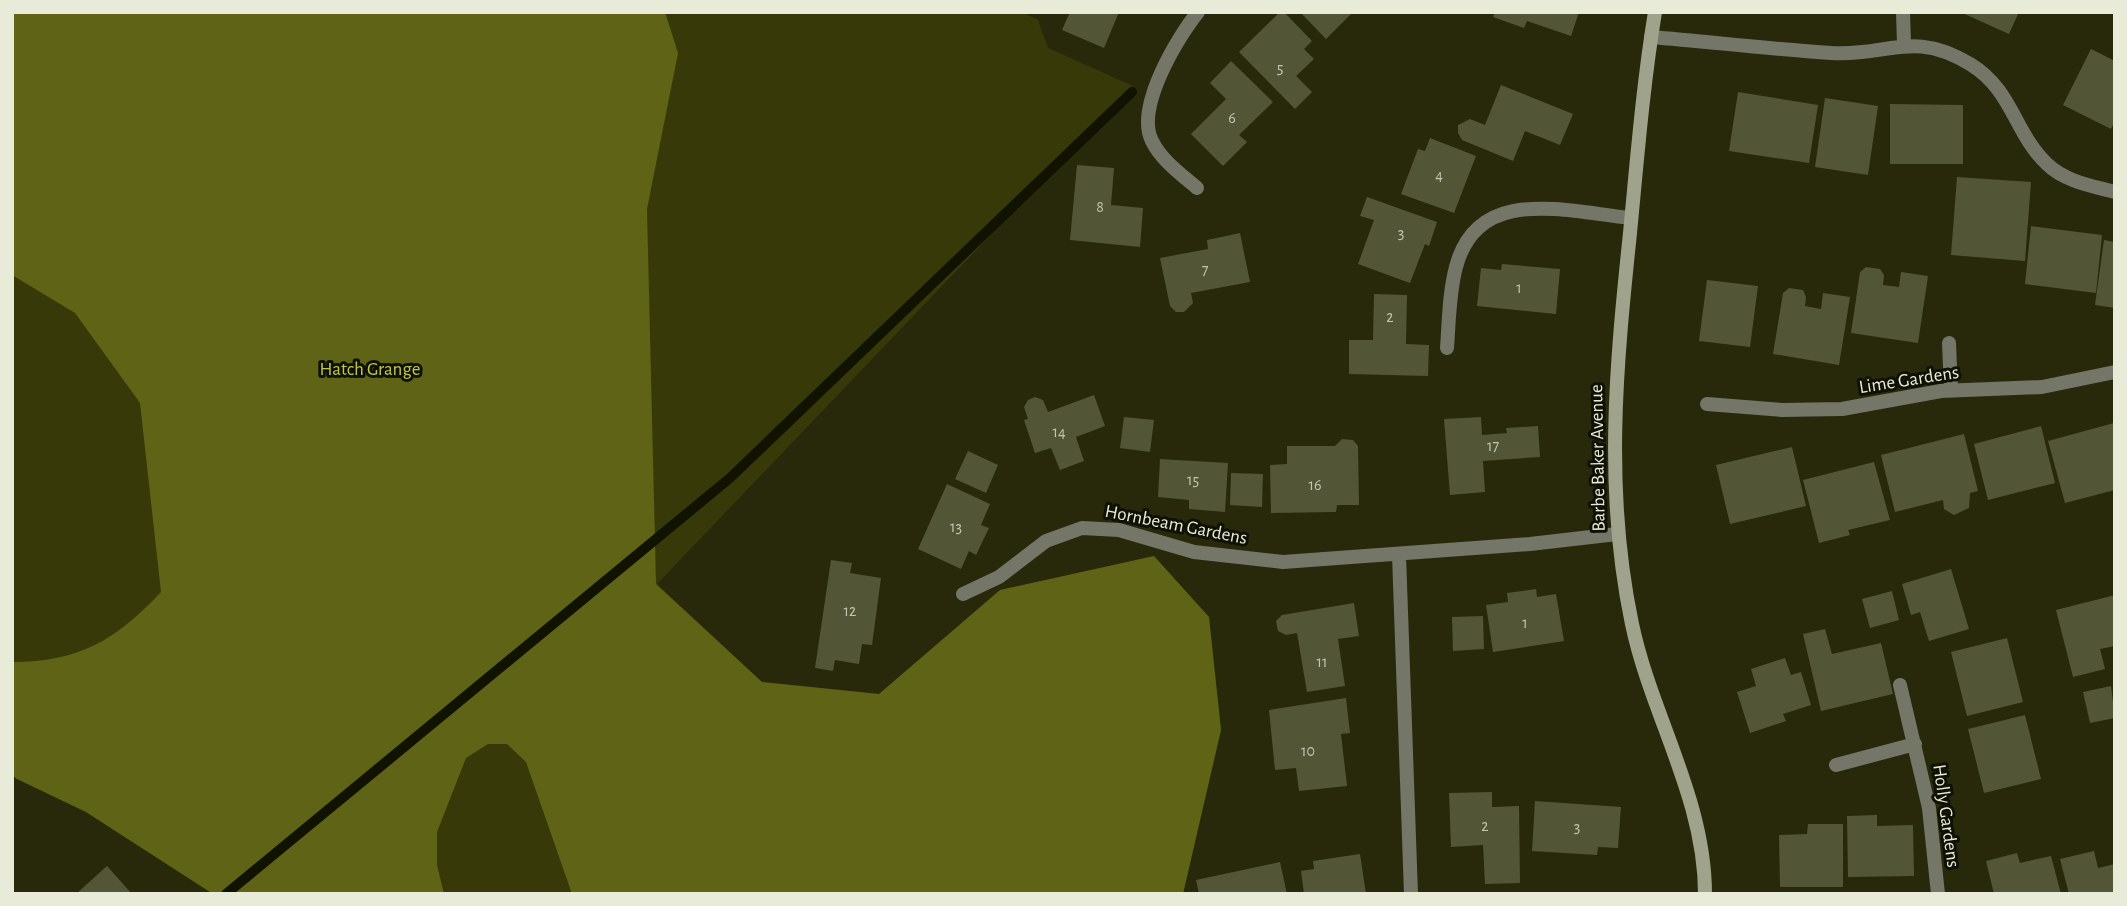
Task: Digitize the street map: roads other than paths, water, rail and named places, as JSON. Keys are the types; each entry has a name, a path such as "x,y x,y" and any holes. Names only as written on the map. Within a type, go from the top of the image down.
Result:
{"street":[{"path":"1197,188 1163,157 1150,139 1150,115 1154,88 1164,65 1185,28 1198,12"},
{"name":"Barbe Baker Avenue","path":"1655,12 1614,395 1617,534 1632,625 1694,815 1702,850 1705,894"},
{"path":"1903,12 1904,44"},
{"path":"1651,37 1834,54 1904,44 1939,49 1986,75 2000,88 2036,153 2048,166 2085,184 2115,192"},
{"path":"1447,348 1456,268 1474,230 1489,217 1505,211 1524,209 1632,218"},
{"path":"1949,343 1951,390"},
{"name":"Lime Gardens","path":"1707,404 1820,410 1951,390 2042,387 2115,372"},
{"name":"Hornbeam Gardens","path":"963,594 999,577 1046,541 1083,528 1119,530 1194,552 1293,562 1399,555 1617,534"},
{"path":"1399,555 1411,894"},
{"name":"Holly Gardens","path":"1900,685 1929,808 1938,894"},
{"name":"Holly Gardens","path":"1836,765 1915,744"}],"waterway":[{"path":"226,894 730,478 1132,92"}],"park label":[{"name":"Hatch Grange","path":"370,369"}]}
